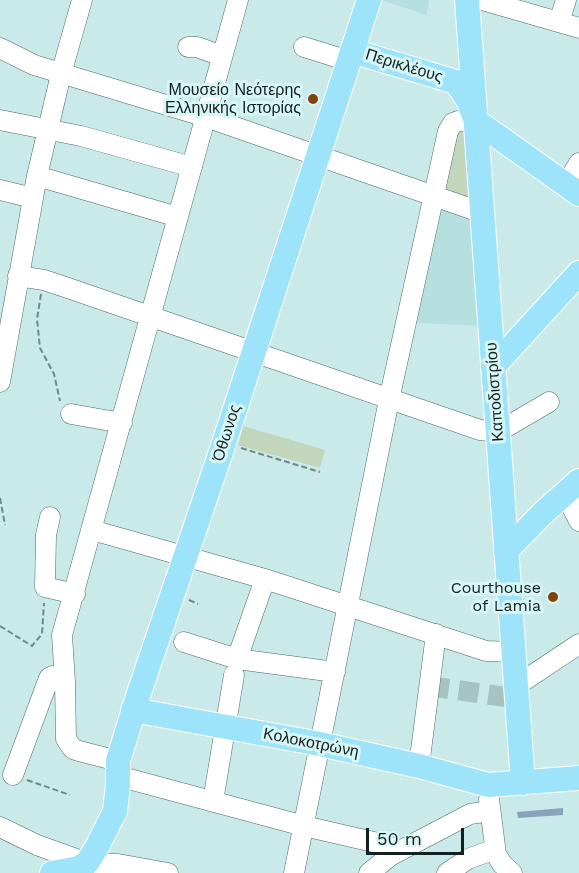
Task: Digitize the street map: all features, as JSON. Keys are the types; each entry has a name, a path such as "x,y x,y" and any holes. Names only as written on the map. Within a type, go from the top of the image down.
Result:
{"main road":[{"name":"Όθωνος","path":"87,868 115,811 118,768 133,710 186,558 369,0"},
{"path":"467,0 464,78 468,100 476,121 572,190"},
{"name":"Περικλέους","path":"351,56 464,78"},
{"name":"Καποδιστρίου","path":"476,121 523,783"},
{"path":"494,368 579,273"},
{"path":"506,551 572,487"},
{"path":"503,499 518,510 543,513"},
{"name":"Κολοκοτρώνη","path":"133,710 320,744 419,765 488,785 579,778"},
{"path":"52,873 87,868"}],"street":[{"path":"0,382 37,176 61,74 82,0"},
{"path":"237,0 93,530 62,635 56,682 64,732 68,744 118,768 213,801 304,826 383,857 412,846 470,814 490,811"},
{"path":"482,0 579,28"},
{"path":"560,22 566,0"},
{"path":"304,46 351,56"},
{"path":"188,47 197,47 222,56"},
{"path":"0,48 23,60 61,74 206,117 483,213"},
{"path":"0,120 81,136 192,167"},
{"path":"294,873 389,400 450,127 458,121 476,121"},
{"path":"572,190 579,163"},
{"path":"37,176 178,217"},
{"path":"0,190 33,198"},
{"path":"17,280 44,280 480,430 498,432 549,402"},
{"path":"67,411 122,423"},
{"path":"572,487 579,522"},
{"path":"50,517 45,536 45,586 75,594"},
{"path":"93,530 265,579 486,651 513,652"},
{"path":"213,801 236,667 265,579"},
{"path":"419,765 436,634"},
{"path":"184,642 236,667 335,672"},
{"path":"516,686 579,644"},
{"path":"13,775 56,682"},
{"path":"488,785 496,854 502,864 512,873"},
{"path":"0,826 87,868 118,864 164,873"},
{"path":"447,873 468,860 495,849"}],"path":[{"path":"44,280 37,319 40,348 54,374 67,411"},
{"path":"224,443 320,472"},
{"path":"0,498 5,525"},
{"path":"0,626 32,646 42,634 45,586"},
{"path":"13,775 70,795"}],"shaded area":[{"path":"381,0 429,0 427,15"},
{"path":"438,208 474,219 482,326 413,323"},
{"path":"563,808 563,815 518,818 517,812"}],"green space":[{"path":"469,129 473,202 440,192 451,132"},
{"path":"243,426 325,450 320,468 238,445"}],"tunnel":[{"path":"429,686 506,697"}],"place":[{"name":"Μουσείο Νεότερης Ελληνικής Ιστορίας","path":"313,99"},
{"name":"Courthouse of Lamia","path":"553,597"}]}
